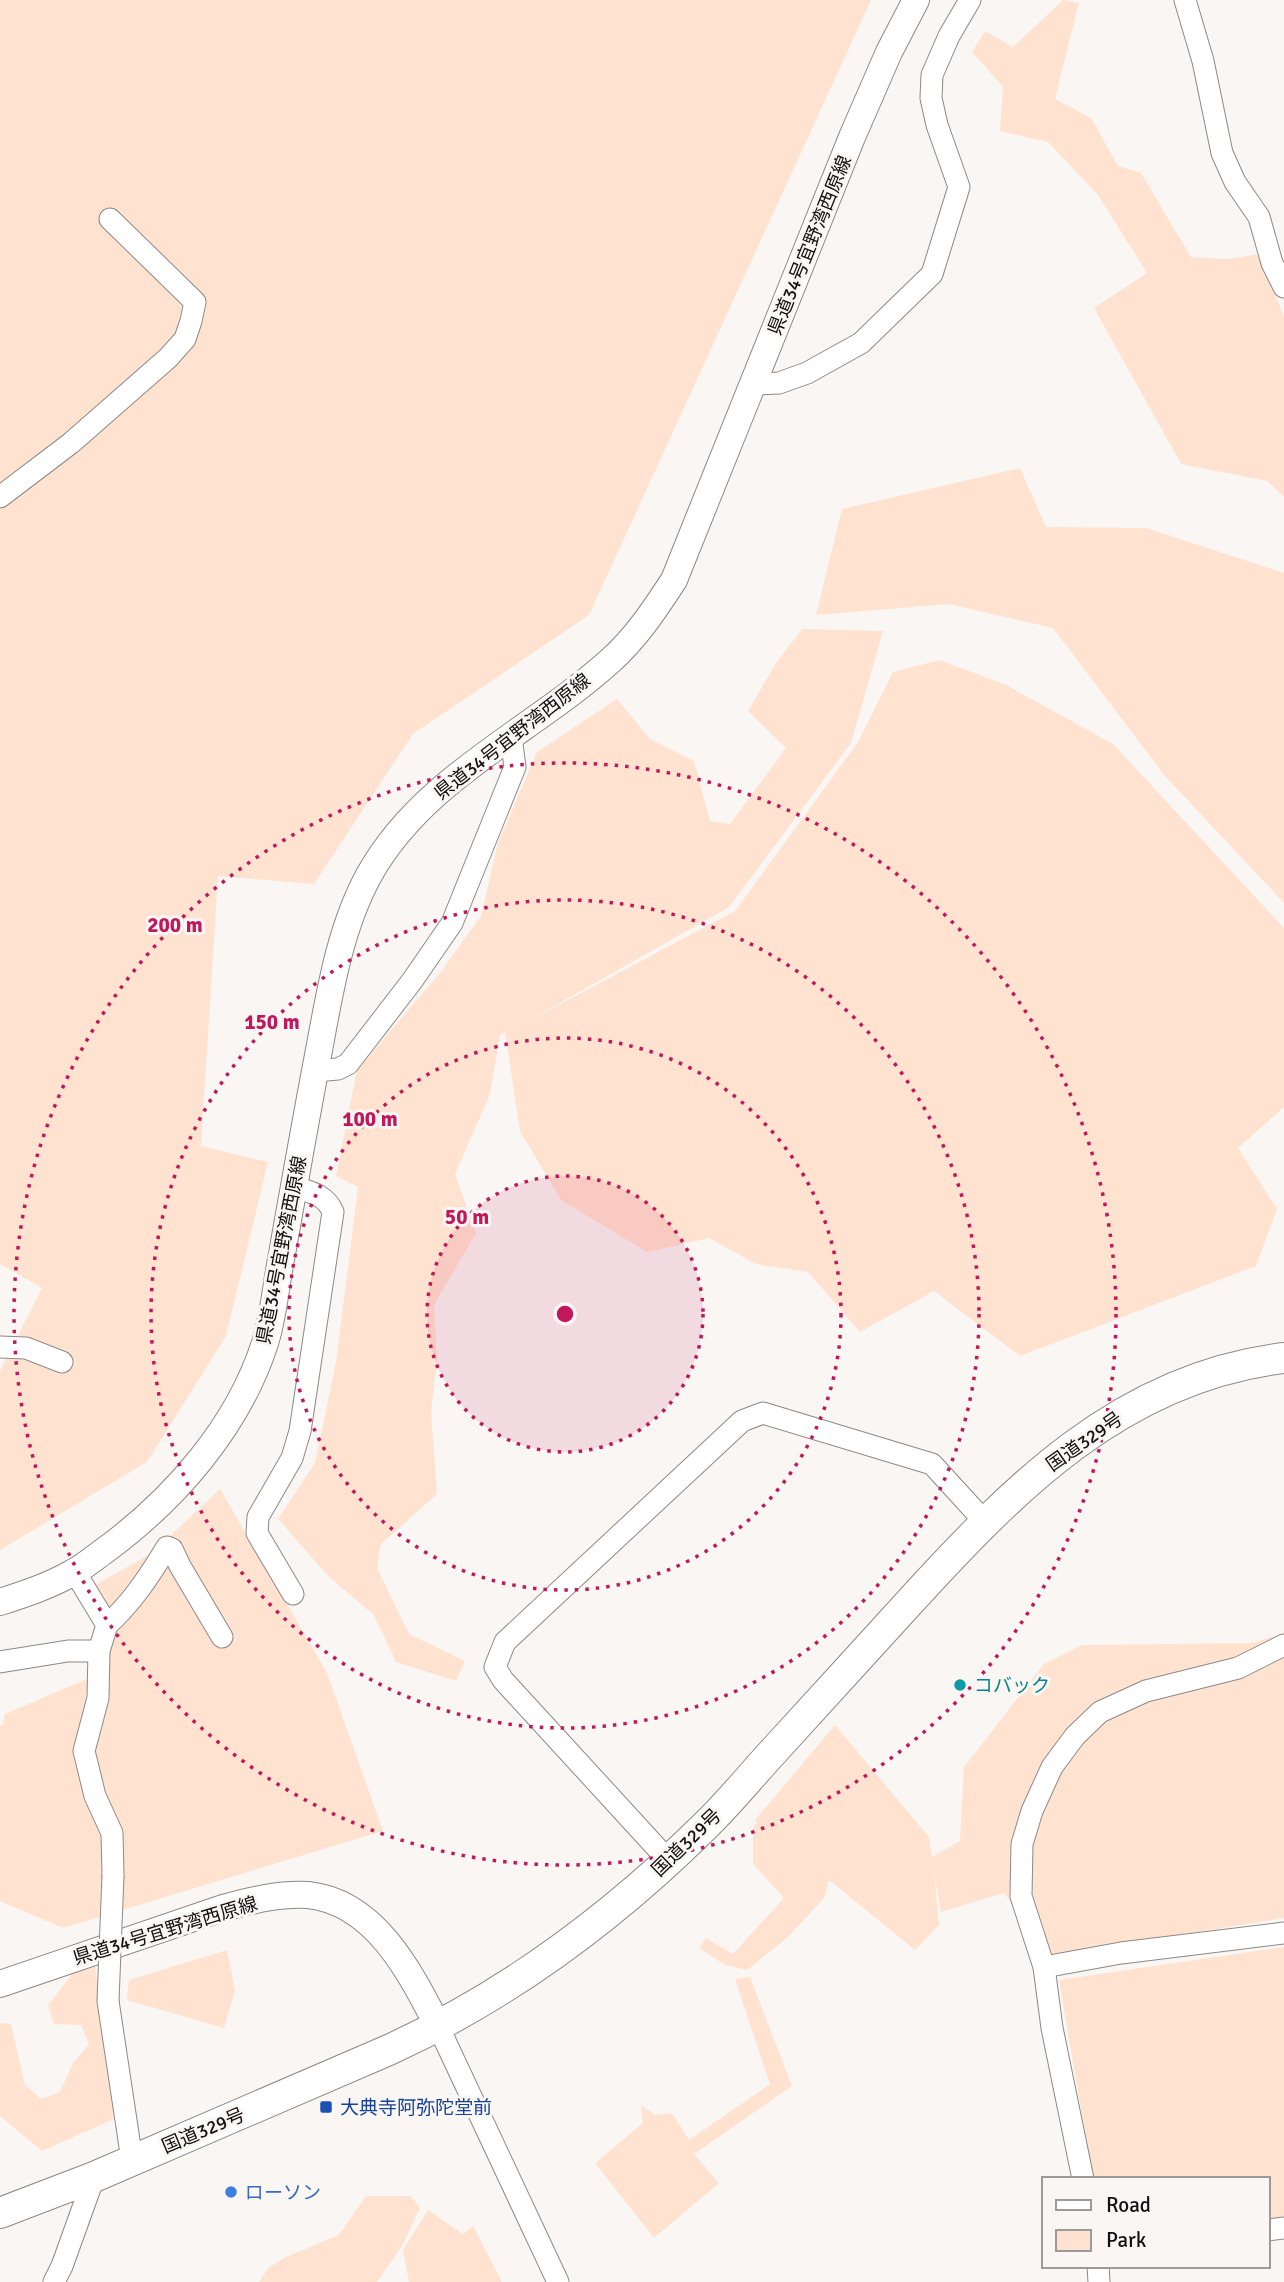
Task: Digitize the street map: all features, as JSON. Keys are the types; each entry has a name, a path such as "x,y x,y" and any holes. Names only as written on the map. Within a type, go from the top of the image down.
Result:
{"highway":[{"name":"国道329号","path":"0,2214 94,2177 439,2028 511,1983 608,1915 705,1826 985,1522 1052,1461 1097,1427 1183,1383 1220,1370 1284,1358"}],"main road":[{"name":"県道34号宜野湾西原線","path":"0,1602 75,1572 125,1535 184,1479 237,1406 265,1341 332,980 353,912 370,874 396,836 450,781 611,661 646,622 674,580 852,137 889,52 916,0"},
{"name":"県道34号宜野湾西原線","path":"0,1983 223,1908 252,1900 307,1895 348,1909 387,1941 412,1977 439,2028"}],"street":[{"path":"752,384 779,383 807,373 861,343 932,274 959,187 937,125 931,98 932,75 970,0"},
{"path":"1185,0 1203,61 1222,153 1235,182 1259,217 1272,263 1284,287"},
{"path":"0,497 71,443 185,339 195,302 110,219"},
{"path":"315,1071 338,1069 348,1064 412,981 452,923 515,767 511,737"},
{"path":"293,1594 257,1533 258,1517 292,1458 300,1431 333,1212 329,1202 321,1196 294,1187"},
{"path":"0,1347 26,1348 62,1362"},
{"path":"668,1860 503,1680 495,1667 505,1642 742,1421 762,1413 932,1464 985,1522"},
{"path":"132,2160 108,2001 112,1833 96,1796 84,1751 98,1698 99,1651 107,1625 120,1614 141,1587 167,1547 172,1549 222,1637"},
{"path":"75,1572 107,1625"},
{"path":"1083,2177 1052,2028 1044,1966 1021,1896 1022,1844 1032,1811 1052,1767 1074,1736 1100,1713 1146,1691 1238,1668 1284,1645"},
{"path":"0,1662 68,1651 99,1651"},
{"path":"1044,1966 1121,1953 1284,1933"},
{"path":"439,2028 558,2282"},
{"path":"54,2282 94,2177"}],"green space":[{"path":"0,0 871,0 589,615 413,734 314,884 218,876 201,1146 268,1162 226,1336 147,1462 0,1550 0,1371 42,1288 0,1264"},
{"path":"1063,0 1079,3 1055,99 1091,118 1118,166 1141,173 1191,257 1229,259 1259,254 1284,317 1284,497 1267,481 1181,464 1094,308 1147,273 1098,195 1048,142 1000,131 1003,87 972,52 985,31 1013,47"},
{"path":"1020,468 1046,527 1146,528 1284,573 1284,903 1165,776 1053,628 949,604 816,615 842,509"},
{"path":"802,629 883,631 851,743 729,907 521,1025 735,911 858,742 893,672 940,660 1006,685 1113,744 1284,928 1284,1107 1238,1148 1277,1209 1256,1266 1020,1356 934,1291 860,1332 808,1272 756,1264 709,1238 647,1252 561,1200 520,1131 505,1032 500,1035 490,1094 455,1174 476,1233 434,1305 437,1360 431,1411 437,1494 381,1544 377,1568 409,1634 465,1661 456,1681 396,1662 374,1615 329,1577 278,1519 315,1463 336,1362 358,1187 336,1176 357,1070 440,973 481,916 498,843 537,752 617,699 650,739 694,761 710,821 730,824 786,748 748,711 776,663"},
{"path":"220,1489 327,1673 383,1831 63,1928 0,1901 0,1725 3,1725 5,1714 89,1678 98,1630 90,1588 152,1553"},
{"path":"1284,1633 1284,1918 1050,1956 1004,1893 941,1912 934,1871 939,1925 915,1950 829,1880 824,1898 788,1937 747,1970 725,1965 699,1948 706,1938 733,1954 784,1898 753,1864 755,1820 835,1725 929,1837 932,1857 960,1841 964,1767 1044,1664 1082,1645 1252,1643"},
{"path":"1284,1947 1284,2216 1270,2219 1270,2177 1093,2177 1059,1980"},
{"path":"227,1950 235,1991 224,2028 127,2000 129,1980"},
{"path":"95,1967 110,2053 114,2119 42,2151 0,2116 0,2023 11,2024 25,2085 41,2099 60,2092 73,2063 89,2044 81,2025 54,2024 48,2005 76,1969"},
{"path":"750,1977 792,2086 694,2154 719,2183 654,2238 595,2163 643,2123 641,2105 655,2115 672,2113 689,2140 770,2084 735,1979"},
{"path":"366,2196 411,2196 420,2208 402,2246 377,2282 259,2282 268,2268 286,2257 339,2235"},
{"path":"428,2210 463,2234 473,2226 502,2282 409,2282 403,2250"}],"place":[{"name":"コバック","path":"960,1685"},
{"name":"大典寺阿弥陀堂前","path":"326,2107"},
{"name":"ローソン","path":"231,2192"}]}
